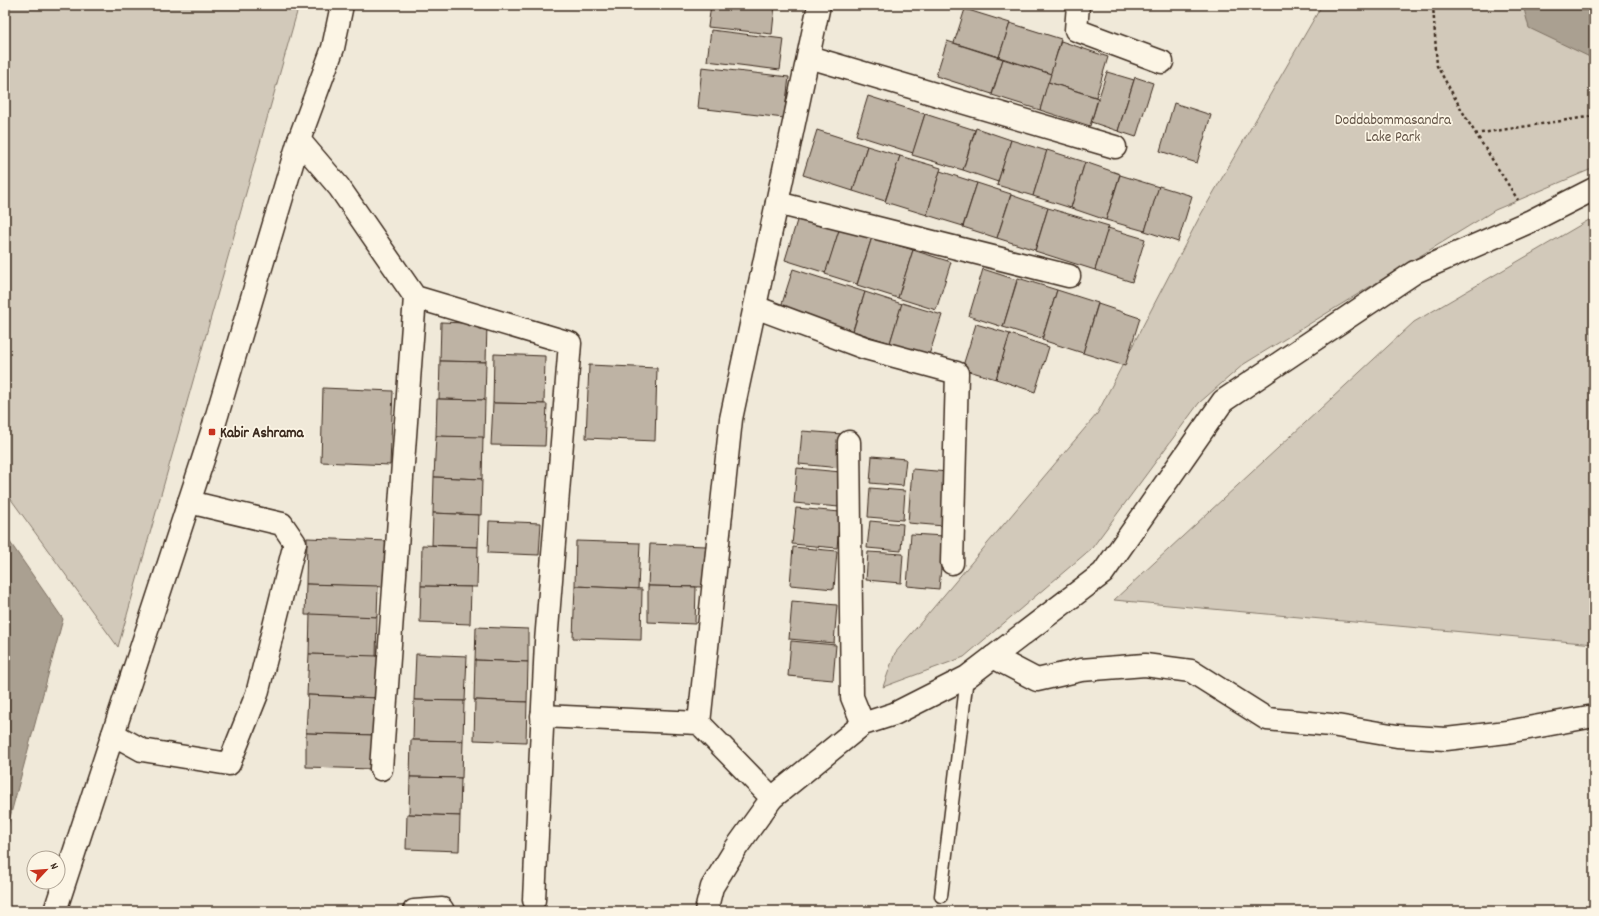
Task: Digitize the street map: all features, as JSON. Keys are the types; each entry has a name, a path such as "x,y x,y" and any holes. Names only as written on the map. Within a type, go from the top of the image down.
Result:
{"street":[{"path":"55,911 212,432 299,140 333,48 342,5"},
{"path":"699,723 731,419 819,5"},
{"path":"1078,5 1076,30 1162,62"},
{"path":"809,57 1115,147"},
{"path":"299,140 339,187 415,297 381,769"},
{"path":"706,911 712,887 736,848 772,798 863,724 894,714 967,677 1103,573 1223,401 1415,272 1531,221 1594,189"},
{"path":"777,203 1069,276"},
{"path":"415,297 570,343 546,642 534,900"},
{"path":"755,307 865,348 957,373 952,563"},
{"path":"849,442 852,697 863,724"},
{"path":"113,734 142,750 229,764 257,694 295,543 282,524 189,502"},
{"path":"993,657 1037,680 1081,670 1145,665 1191,671 1267,719 1332,725 1397,736 1446,739 1507,732 1594,716"},
{"path":"542,716 699,723 772,798"},
{"path":"414,911 442,909 443,911"}],"lane":[{"path":"941,896 967,677"}],"path":[{"path":"1433,5 1437,66 1475,134 1531,221"},
{"path":"1475,134 1594,116"}],"green space":[{"path":"5,5 299,5 118,647 5,491"},
{"name":"Doddabommasandra Lake Park","path":"1322,5 1594,5 1594,168 1495,210 1244,364 1199,403 1092,548 964,657 883,687 895,653 1097,414 1200,216"},
{"path":"1594,217 1594,644 1114,600 1414,322"}],"shaded area":[{"path":"1523,5 1594,5 1594,59 1529,28"},
{"path":"5,535 63,619 5,836"}],"building":[{"path":"711,5 775,5 772,34 708,27"},
{"path":"965,9 1010,23 999,57 954,43"},
{"path":"1010,23 1061,39 1051,74 999,57"},
{"path":"711,30 784,39 780,70 707,61"},
{"path":"947,41 1003,59 992,94 936,76"},
{"path":"1061,41 1108,57 1096,97 1048,82"},
{"path":"1003,59 1051,74 1040,110 992,95"},
{"path":"702,67 789,77 784,118 698,108"},
{"path":"1107,72 1134,80 1118,131 1091,122"},
{"path":"1135,77 1153,83 1136,137 1118,131"},
{"path":"1048,82 1098,98 1090,126 1040,110"},
{"path":"868,96 925,114 913,153 856,135"},
{"path":"1174,103 1211,115 1197,163 1160,151"},
{"path":"925,114 975,130 963,170 912,155"},
{"path":"976,128 1011,140 998,182 963,170"},
{"path":"817,130 867,146 853,191 803,175"},
{"path":"1011,140 1047,151 1033,196 997,185"},
{"path":"867,146 900,156 885,201 853,191"},
{"path":"1047,150 1085,162 1071,208 1033,196"},
{"path":"900,156 941,168 927,215 885,202"},
{"path":"1085,162 1120,174 1106,220 1071,208"},
{"path":"940,171 977,183 963,226 927,215"},
{"path":"1120,175 1159,187 1145,231 1106,220"},
{"path":"977,183 1011,194 997,238 963,227"},
{"path":"1159,186 1192,196 1178,242 1145,231"},
{"path":"1011,195 1048,208 1035,250 997,238"},
{"path":"1048,208 1109,226 1095,270 1035,251"},
{"path":"799,214 840,227 826,273 785,260"},
{"path":"840,227 872,237 857,284 825,274"},
{"path":"1108,228 1145,239 1132,282 1095,270"},
{"path":"872,237 913,250 898,298 857,285"},
{"path":"913,250 951,262 936,310 898,298"},
{"path":"793,269 865,292 852,333 780,310"},
{"path":"983,269 1017,280 1003,327 969,316"},
{"path":"1018,278 1057,290 1042,339 1003,327"},
{"path":"1057,290 1098,303 1083,353 1042,340"},
{"path":"865,292 902,304 890,343 853,331"},
{"path":"902,303 942,315 929,355 890,343"},
{"path":"1098,304 1140,318 1125,366 1083,353"},
{"path":"441,322 487,324 486,362 440,361"},
{"path":"976,324 1010,334 996,379 962,369"},
{"path":"1010,334 1049,347 1035,392 996,379"},
{"path":"494,354 545,356 544,404 493,403"},
{"path":"440,361 486,362 485,400 439,399"},
{"path":"589,365 657,368 655,441 586,438"},
{"path":"323,388 393,391 390,465 321,462"},
{"path":"437,399 485,400 484,438 436,436"},
{"path":"493,403 547,404 545,446 491,445"},
{"path":"802,431 843,434 840,468 799,464"},
{"path":"436,436 483,437 482,479 434,477"},
{"path":"872,456 906,459 903,486 870,483"},
{"path":"797,468 841,472 839,507 794,503"},
{"path":"912,469 948,472 944,526 908,523"},
{"path":"434,477 482,479 481,515 433,513"},
{"path":"870,488 905,491 903,520 868,517"},
{"path":"796,508 840,512 837,548 792,544"},
{"path":"433,513 479,515 478,547 432,545"},
{"path":"489,521 541,523 539,555 488,553"},
{"path":"870,521 903,524 901,551 867,548"},
{"path":"911,534 944,536 939,589 907,586"},
{"path":"307,538 388,541 387,587 306,584"},
{"path":"576,541 640,543 638,589 575,586"},
{"path":"650,544 706,546 705,587 648,586"},
{"path":"422,545 478,547 477,587 421,586"},
{"path":"793,547 837,551 834,589 790,585"},
{"path":"868,552 903,554 901,583 866,580"},
{"path":"306,584 378,586 377,617 305,615"},
{"path":"421,586 471,587 470,624 420,622"},
{"path":"575,586 642,589 641,640 573,638"},
{"path":"648,586 696,587 695,624 648,622"},
{"path":"792,601 837,605 834,643 789,639"},
{"path":"310,614 377,617 376,657 309,654"},
{"path":"476,627 528,629 528,662 475,660"},
{"path":"791,641 836,645 833,680 788,676"},
{"path":"309,654 378,656 377,698 307,695"},
{"path":"416,654 467,656 465,701 414,700"},
{"path":"475,660 528,662 527,702 474,700"},
{"path":"308,695 377,698 376,735 306,733"},
{"path":"414,700 464,701 463,741 413,740"},
{"path":"475,700 527,702 526,742 474,740"},
{"path":"306,733 374,735 373,769 306,767"},
{"path":"411,740 463,741 462,778 410,777"},
{"path":"410,777 461,778 460,816 409,814"},
{"path":"407,814 460,816 459,851 406,849"}],"place":[{"name":"Kabir Ashrama","path":"212,432"}]}
